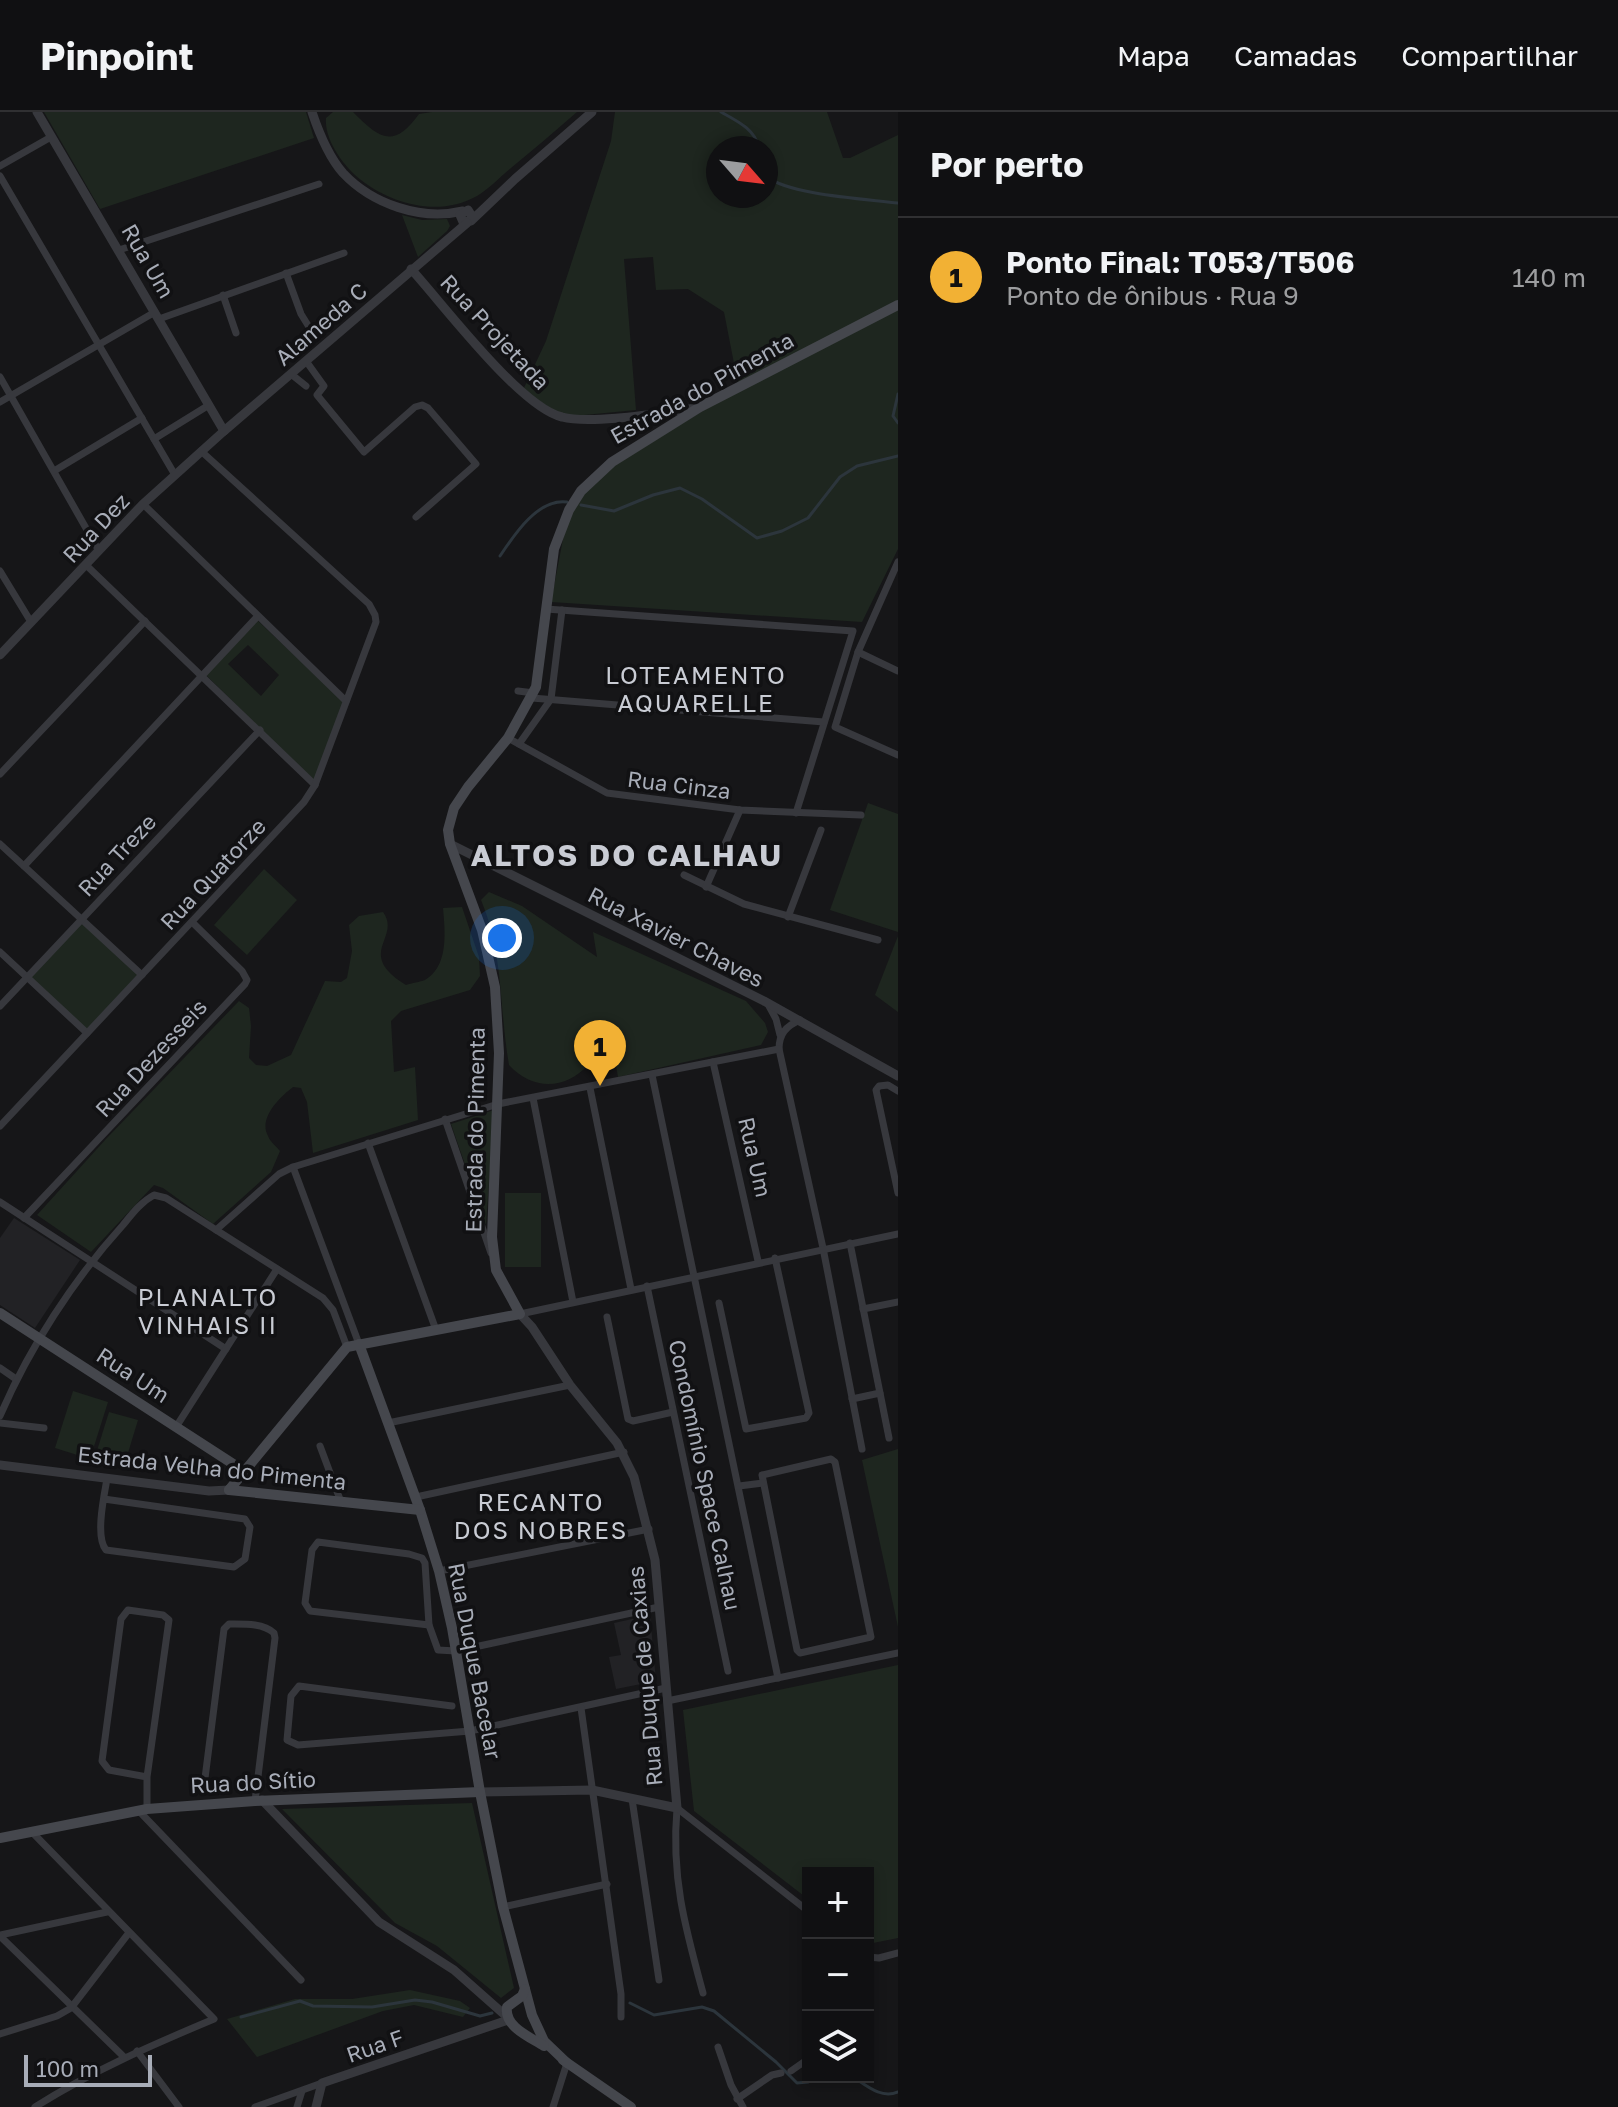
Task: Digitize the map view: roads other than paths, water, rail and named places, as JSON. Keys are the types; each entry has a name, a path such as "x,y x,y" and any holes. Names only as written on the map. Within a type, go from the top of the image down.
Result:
{"main road":[{"name":"Estrada do Pimenta","path":"496,1270 492,1223 498,1104 498,1023 492,972 482,930 450,844 448,830 454,808 508,738 533,695 539,678 554,549 569,510 600,470 700,407 898,305"},
{"path":"665,412 671,418 667,428"},
{"name":"Rua Duque de Caxias","path":"496,1270 520,1314"},
{"name":"Rua Um","path":"0,1313 244,1471"},
{"path":"229,1490 347,1347 520,1314"},
{"name":"Rua Duque Bacelar","path":"359,1344 416,1497 439,1571 503,1907 531,2011 544,2041 567,2063"},
{"name":"Estrada Velha do Pimenta","path":"229,1490 420,1510"},
{"name":"Rua do Sítio","path":"0,1838 143,1809 258,1800 480,1792"},
{"path":"509,2020 513,2002 522,1996 525,1989"},
{"path":"509,2020 525,2025 531,2011 524,2001 513,2002"},
{"path":"509,2020 631,2107"}],"street":[{"name":"Rua Um","path":"37,112 224,431"},
{"path":"312,112 330,153 352,181 376,198 423,213 465,216"},
{"name":"Alameda C","path":"224,431 442,244 465,216 515,179 592,112"},
{"path":"0,166 51,137"},
{"path":"0,176 175,475"},
{"path":"119,250 319,184"},
{"path":"0,402 99,345 157,316 344,253"},
{"name":"Rua Projetada","path":"411,269 514,385 551,413 563,418 587,419 700,407"},
{"path":"286,273 301,314 314,335"},
{"path":"223,295 236,333"},
{"path":"306,361 324,386 317,395 364,452 415,407 425,406 476,464 416,517"},
{"path":"291,374 306,386"},
{"path":"0,377 99,551"},
{"path":"154,439 209,405"},
{"path":"54,471 142,418"},
{"name":"Rua Dez","path":"0,655 143,504 224,431"},
{"name":"Rua Quatorze","path":"0,1126 304,802 315,785 376,622 369,604 201,451"},
{"path":"143,504 346,701"},
{"path":"898,562 894,583 858,652 835,727 898,755"},
{"path":"86,565 315,785"},
{"path":"0,571 31,622"},
{"path":"546,609 853,631 796,813"},
{"path":"519,744 551,699 562,610"},
{"path":"24,866 257,617"},
{"path":"0,774 145,621"},
{"path":"858,652 898,671"},
{"path":"518,691 551,699 824,722"},
{"name":"Rua Treze","path":"0,1006 260,730"},
{"name":"Rua Cinza","path":"508,738 607,793 739,814 861,815"},
{"name":"Rua Cinza","path":"706,887 739,814"},
{"path":"788,917 821,830"},
{"path":"0,844 142,975"},
{"name":"Rua Xavier Chaves","path":"450,844 764,1001 898,1076"},
{"path":"684,875 744,904 878,940"},
{"name":"Rua Dezesseis","path":"24,1218 245,984 247,980 242,971 192,922"},
{"path":"0,952 87,1033"},
{"path":"764,1001 776,1019 780,1037 779,1049 823,1248 862,1449"},
{"path":"780,1037 789,1025 800,1020"},
{"path":"216,1230 279,1174 293,1167 498,1104 779,1049"},
{"name":"Rua Um","path":"713,1062 758,1261"},
{"path":"652,1075 739,1486 746,1504 778,1678"},
{"path":"898,1091 888,1085 879,1086 876,1090 898,1193"},
{"path":"590,1088 631,1289"},
{"path":"533,1098 573,1302"},
{"name":"Rua Duque de Caxias","path":"445,1119 496,1270"},
{"path":"368,1143 436,1330"},
{"name":"Rua Duque Bacelar","path":"293,1167 359,1344"},
{"path":"0,1416 16,1379 91,1261 143,1202 154,1195 166,1198 329,1303 347,1347"},
{"path":"0,1202 226,1349"},
{"path":"520,1314 758,1261 898,1234"},
{"path":"850,1243 889,1438"},
{"path":"719,1303 746,1429 749,1431 806,1418 809,1413 775,1258"},
{"path":"176,1427 277,1269"},
{"name":"Condomínio Space Calhau","path":"647,1286 728,1671"},
{"path":"863,1309 898,1302"},
{"name":"Rua Duque de Caxias","path":"520,1314 570,1385 624,1452 649,1529 655,1560 677,1808 674,1846 677,1881 703,1993"},
{"path":"607,1317 628,1419 633,1421 673,1412"},
{"path":"0,1368 16,1379"},
{"path":"388,1423 570,1385"},
{"path":"852,1399 880,1393"},
{"path":"0,1423 44,1428"},
{"path":"320,1446 341,1502"},
{"path":"416,1497 624,1452"},
{"path":"835,1460 870,1638 797,1651 763,1483 764,1473 835,1460"},
{"name":"Estrada Velha do Pimenta","path":"0,1465 209,1491 229,1490"},
{"path":"104,1499 245,1519 250,1527 245,1559 234,1567 106,1550 100,1542 104,1499 107,1479"},
{"path":"739,1486 763,1483"},
{"path":"439,1571 649,1529"},
{"path":"429,1625 310,1611 305,1603 314,1545 323,1542 422,1558 425,1563 429,1625 438,1650 456,1651 659,1607"},
{"path":"147,1777 109,1770 102,1761 121,1619 128,1610 163,1615 169,1620 143,1809 301,1980"},
{"path":"204,1786 224,1629 229,1624 264,1627 274,1633 275,1638 258,1800 373,1916 445,1964 493,2002 509,2020"},
{"path":"667,1701 898,1653"},
{"path":"452,1706 299,1686 291,1696 287,1740 298,1745 470,1731 666,1688"},
{"path":"581,1708 607,1884 621,1994 621,2017"},
{"path":"480,1792 592,1790 677,1808 802,1906"},
{"path":"632,1799 659,1980"},
{"path":"31,1831 214,2019 124,2057 76,2081 35,2107"},
{"path":"503,1907 607,1884"},
{"path":"0,1936 107,1912"},
{"path":"0,2034 57,2016 71,2008 128,1934"},
{"path":"0,1936 124,2057"},
{"path":"874,1958 898,1953"},
{"path":"493,2002 503,2007 513,2002"},
{"name":"Rua F","path":"255,2107 509,2020"},
{"path":"718,2047 737,2099 743,2107"},
{"path":"137,2051 179,2107"},
{"path":"553,2107 567,2063"},
{"path":"791,2071 802,2063"},
{"path":"737,2099 772,2075 781,2073"},
{"path":"316,2107 322,2083"},
{"path":"297,2107 302,2091"}],"waterway":[{"path":"721,112 739,122 753,136"},
{"path":"778,182 809,192 898,203"},
{"path":"898,394 893,416 898,423"},
{"path":"581,505 614,511 680,488 702,499 757,538 782,531 808,518 840,477 857,466 898,456"},
{"path":"500,556 537,512 556,502 567,502"},
{"path":"241,2017 300,2001 313,2006 372,2007 415,2000 480,2016 492,2013"},
{"path":"630,2003 654,2015 702,2007 714,2011 797,2083 802,2083"},
{"path":"862,2083 880,2093 898,2092"}],"place":[{"name":"Ponto Final: T053/T506","path":"600,1086"}],"district":[{"name":"LOTEAMENTO AQUARELLE","path":"696,690"},
{"name":"ALTOS DO CALHAU","path":"627,856"},
{"name":"PLANALTO VINHAIS II","path":"208,1312"},
{"name":"RECANTO DOS NOBRES","path":"541,1517"}]}
